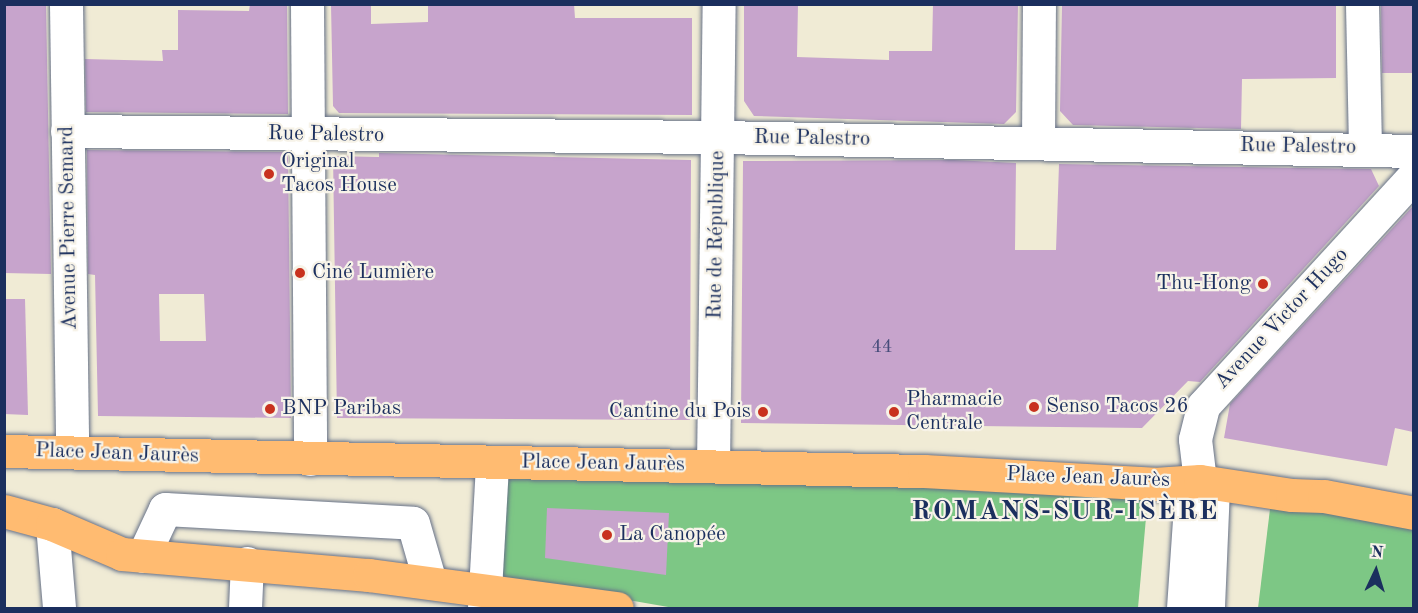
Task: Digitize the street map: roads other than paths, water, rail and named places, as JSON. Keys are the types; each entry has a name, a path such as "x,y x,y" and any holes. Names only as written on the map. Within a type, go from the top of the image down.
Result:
{"main road":[{"name":"Place Jean Jaurès","path":"4,451 713,466 1189,481 1292,495 1324,495 1413,513"},
{"path":"4,511 52,524 122,554 247,563 430,582 484,599 617,609"}],"street":[{"name":"Avenue Pierre Semard","path":"66,4 72,452"},
{"path":"307,4 306,135 310,459"},
{"name":"Rue de République","path":"713,466 719,137 718,4"},
{"path":"1038,142 1039,4"},
{"path":"1362,4 1365,148"},
{"name":"Rue Palestro","path":"67,131 306,135 719,137 1365,148 1413,151"},
{"name":"Avenue Victor Hugo","path":"1189,481 1203,406 1413,176"},
{"path":"484,599 492,463"},
{"name":"Place Jean Jaurès","path":"1183,609 1191,488 1189,481 1213,487 1208,609"},
{"path":"143,556 165,509 413,524 430,582"},
{"path":"52,524 59,609"},
{"path":"245,609 247,563"}],"place":[{"name":"Original Tacos House","path":"269,174"},
{"name":"Ciné Lumière","path":"300,273"},
{"name":"Thu-Hong","path":"1263,284"},
{"name":"Senso Tacos 26","path":"1034,407"},
{"name":"BNP Paribas","path":"270,409"},
{"name":"Cantine du Pois","path":"763,412"},
{"name":"Pharmacie Centrale","path":"894,412"},
{"name":"La Canopée","path":"607,535"}],"district":[{"name":"ROMANS-SUR-ISÈRE","path":"1065,512"}]}
